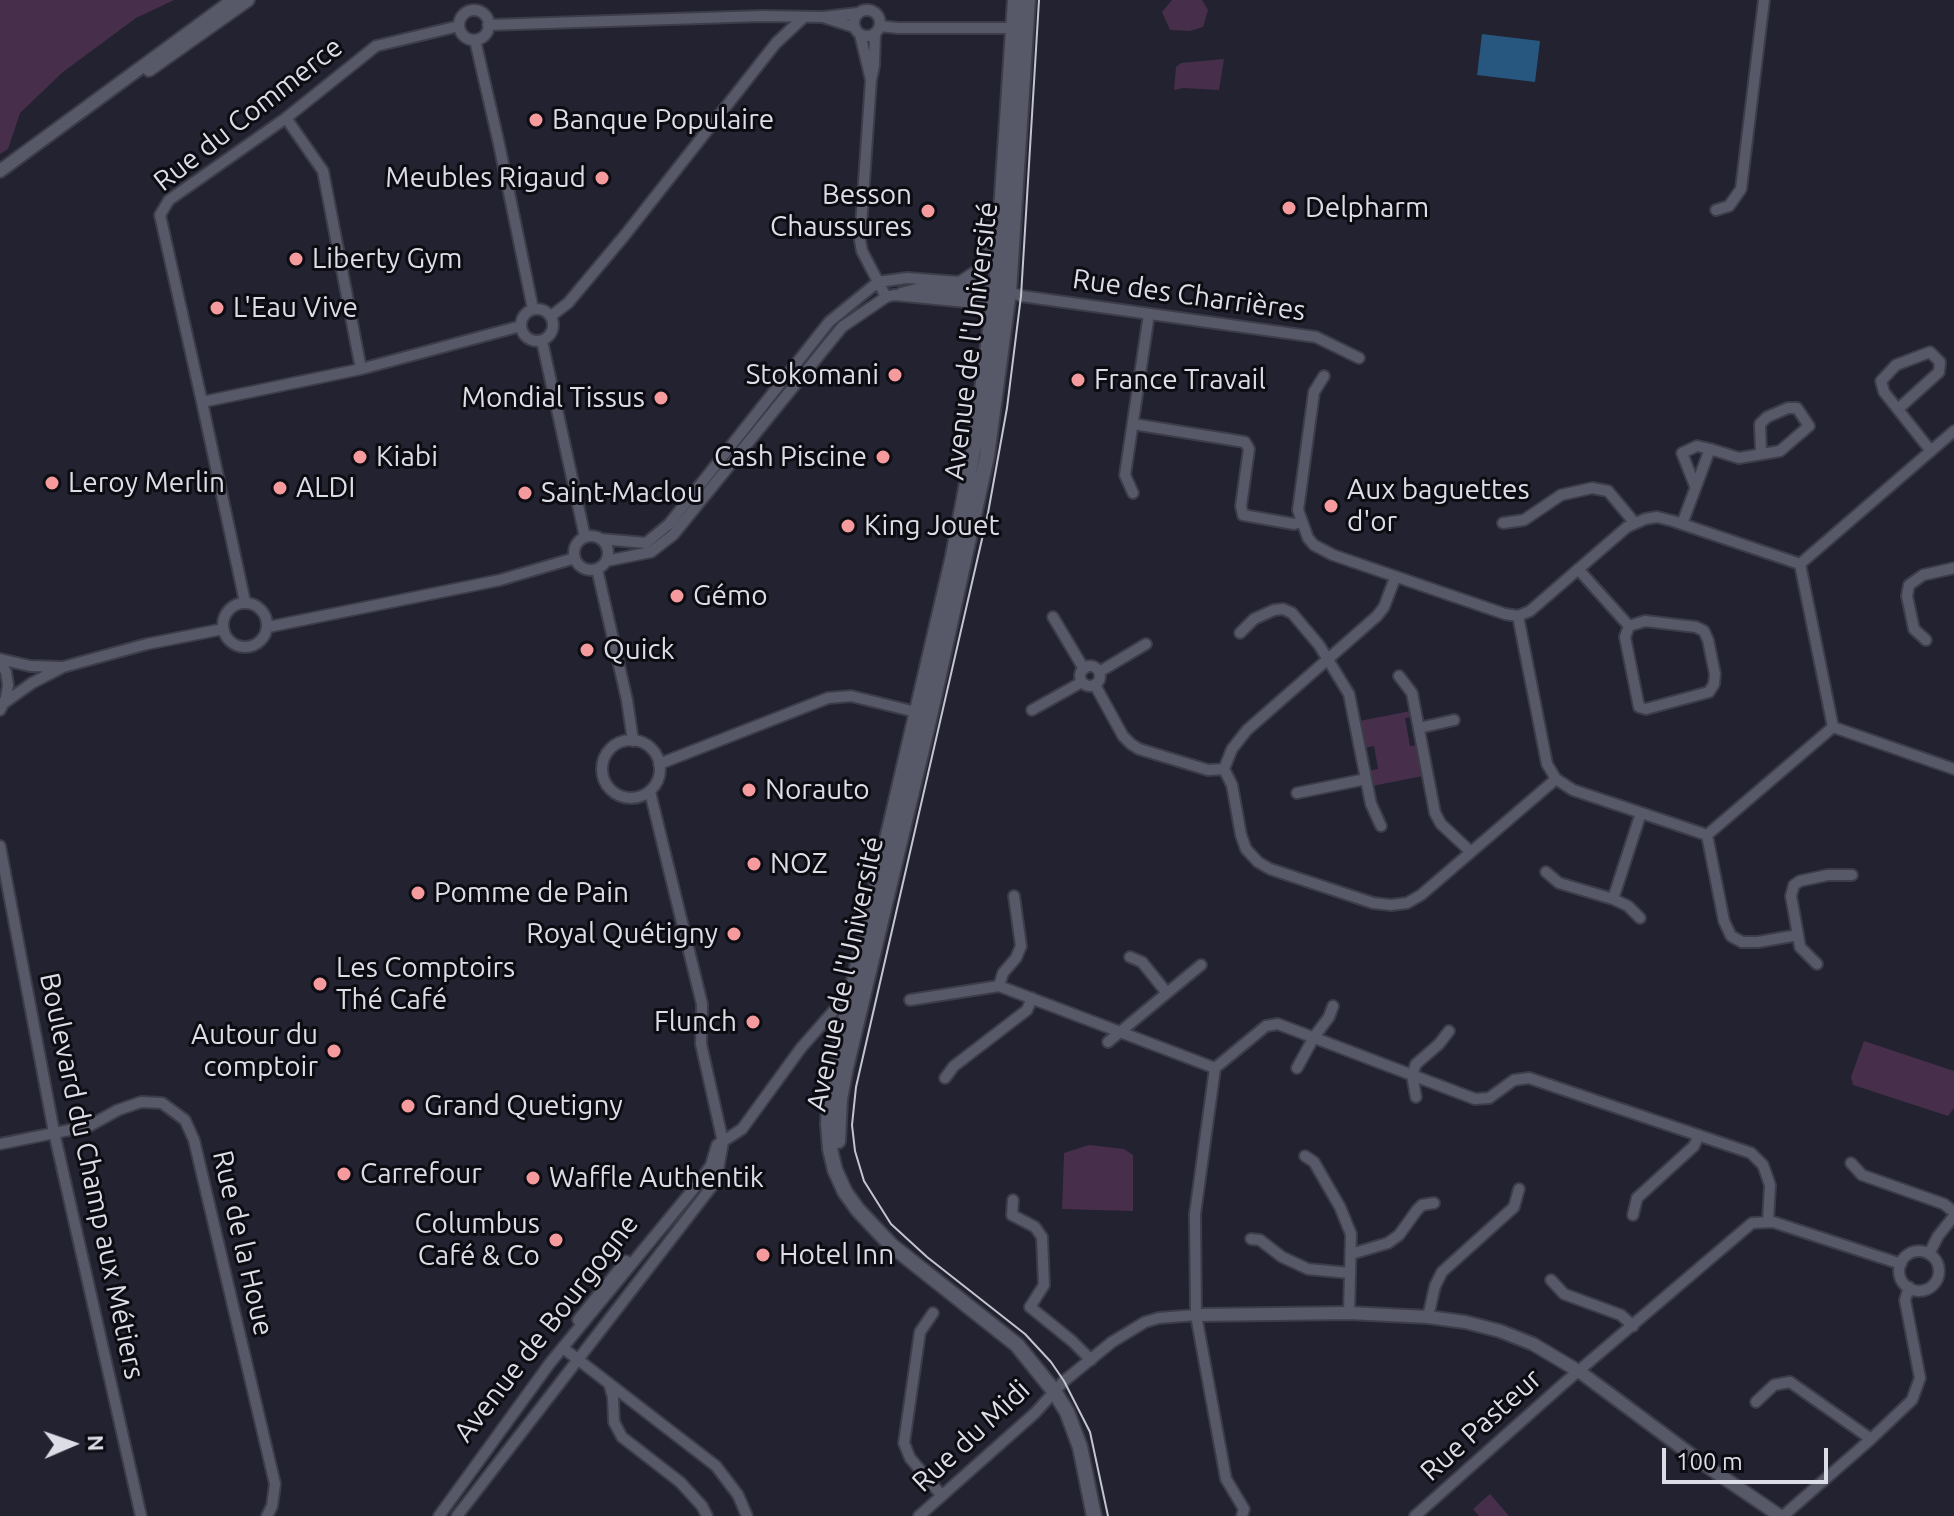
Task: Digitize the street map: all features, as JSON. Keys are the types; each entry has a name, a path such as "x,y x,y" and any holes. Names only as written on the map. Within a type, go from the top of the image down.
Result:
{"main road":[{"name":"Avenue de l'Université","path":"1003,293 1000,234 1015,0"},
{"name":"Avenue de l'Université","path":"858,1210 835,1170 830,1149 829,1102 852,990 987,456 1028,0"},
{"name":"Avenue de l'Université","path":"858,1210 841,1163 837,1132 840,1099 923,714"},
{"path":"858,1210 891,1245 1017,1345 1054,1391 1067,1412 1080,1447 1094,1516"}],"street":[{"path":"0,171 233,0"},
{"path":"107,92 129,83 248,0"},
{"path":"1716,210 1729,206 1741,189 1764,0"},
{"path":"469,5 483,14 488,25 483,37 475,40 466,38 459,26 469,5"},
{"path":"488,25 762,16 823,17 868,9 875,12 879,18 871,80 860,240 862,251 878,282 890,296"},
{"path":"858,13 854,19 871,80"},
{"path":"551,316 568,303 625,235 776,43 804,17"},
{"path":"823,17 868,36 877,30 898,28 1013,28"},
{"name":"Rue du Commerce","path":"245,602 160,215 169,200 286,118 376,46 459,26"},
{"path":"475,40 533,309"},
{"path":"286,118 323,171 361,369"},
{"path":"961,281 979,269 1000,234"},
{"path":"585,537 646,543 669,524 829,322 878,282 907,278 961,281 1003,293"},
{"path":"585,537 575,548 575,558 583,568 597,569 606,561 651,552 673,535 842,327 890,296 920,288 1003,293"},
{"name":"Rue des Charrières","path":"1003,293 1316,337 1359,358"},
{"path":"533,309 543,309 551,316 553,331 542,341 528,339 521,326 524,315 533,309"},
{"path":"1133,493 1125,475 1149,314"},
{"path":"202,402 361,369 521,326"},
{"path":"542,341 585,537"},
{"path":"1898,409 1941,369 1930,352 1896,365 1884,375 1881,386 1898,409 1931,451"},
{"path":"1324,376 1314,392 1298,510 1308,538 1323,551 1395,578 1518,616 1530,611 1634,522 1657,517 1800,564"},
{"path":"1695,486 1682,453 1697,446 1739,458 1780,451 1808,428 1808,422 1797,408 1788,408 1767,417 1760,424 1761,453"},
{"path":"1133,424 1245,442 1249,449 1241,506 1243,515 1294,524 1300,522"},
{"path":"1800,564 1954,431"},
{"path":"1682,524 1710,449"},
{"path":"1503,523 1524,520 1561,495 1592,488 1608,491 1634,522"},
{"path":"601,539 608,549 606,561"},
{"path":"268,627 500,580 575,558"},
{"path":"1800,564 1833,727"},
{"path":"1926,640 1914,629 1907,596 1909,585 1919,576 1954,568"},
{"path":"597,569 627,700 633,741"},
{"path":"1578,569 1629,626"},
{"path":"1395,578 1381,612 1247,730 1232,749 1224,769 1232,785 1243,843 1252,856 1270,869 1373,903 1391,905 1414,900 1556,779"},
{"path":"245,602 259,607 268,627 261,641 248,647 229,641 223,629 230,608 245,602"},
{"path":"1240,633 1254,619 1278,609 1288,611 1319,645 1349,694 1371,804 1381,826"},
{"path":"1518,616 1547,764 1556,779 1573,790 1707,835"},
{"path":"1053,617 1084,669"},
{"path":"1645,621 1700,629 1707,635 1713,665 1715,679 1711,690 1646,709 1639,707 1625,643 1625,630 1629,626 1645,621"},
{"path":"2,707 26,686 63,667 147,644 223,629"},
{"path":"1099,672 1146,644"},
{"path":"0,660 30,666 63,667"},
{"path":"0,660 8,685 2,707"},
{"path":"1093,667 1099,672 1099,681 1095,685 1088,686 1082,682 1080,675 1084,669 1093,667"},
{"path":"1399,676 1412,693 1435,813 1441,824 1471,852"},
{"path":"1032,710 1082,682"},
{"path":"1095,685 1123,736 1131,744 1208,770 1224,769"},
{"path":"659,764 840,695 923,714"},
{"path":"1419,728 1454,720"},
{"path":"1833,727 1954,769"},
{"path":"1707,835 1833,727"},
{"path":"633,741 650,748 659,764 658,779 648,791 627,798 610,789 603,774 609,751 616,745 633,741"},
{"path":"1297,793 1366,779"},
{"path":"648,791 679,922 683,924"},
{"path":"648,791 684,907 683,924"},
{"path":"1613,899 1641,813"},
{"path":"1707,835 1724,921 1731,936 1742,942 1758,942 1798,935"},
{"name":"Boulevard du Champ aux Métiers","path":"0,846 54,1132 141,1516"},
{"path":"1546,872 1559,883 1628,906 1640,918"},
{"path":"1817,964 1800,947 1791,896 1794,885 1828,875 1852,875"},
{"path":"999,986 1003,973 1016,958 1021,946 1014,896"},
{"name":"Avenue de Bourgogne","path":"457,1516 716,1171 720,1129 701,1044 700,991 683,924"},
{"path":"1130,957 1142,962 1167,993"},
{"path":"1108,1042 1201,965"},
{"path":"910,1000 999,986 1215,1068"},
{"path":"720,1144 742,1129 801,1048 852,990"},
{"path":"945,1078 954,1066 1027,1010 1032,998"},
{"path":"1297,1068 1333,1006"},
{"path":"1242,1516 1244,1509 1226,1479 1196,1315 1195,1214 1215,1068 1269,1025 1278,1024 1479,1100 1492,1097 1514,1080 1529,1078 1744,1150 1759,1160 1770,1185 1768,1221 1901,1264"},
{"path":"1416,1097 1412,1075 1418,1061 1449,1031"},
{"name":"Rue de la Houe","path":"0,1144 89,1126 141,1102 162,1103 185,1120 194,1140 275,1484 272,1506 267,1516"},
{"path":"1633,1215 1637,1198 1694,1146 1699,1135"},
{"name":"Avenue de Bourgogne","path":"439,1516 563,1348 704,1174 720,1144"},
{"path":"1305,1156 1314,1162 1351,1234 1349,1313"},
{"path":"1851,1163 1862,1175 1944,1204 1954,1214 1929,1254"},
{"name":"Avenue de Bourgogne","path":"431,1516 608,1280 640,1246 692,1179 704,1174"},
{"path":"1428,1317 1435,1286 1446,1266 1514,1207 1519,1189"},
{"path":"1013,1200 1012,1215 1035,1227 1042,1237 1044,1285 1030,1307 1091,1360"},
{"path":"1351,1254 1388,1243 1403,1230 1422,1205 1434,1203"},
{"name":"Rue Pasteur","path":"1415,1516 1747,1227 1768,1221"},
{"path":"1251,1239 1260,1240 1290,1262 1308,1269 1349,1273"},
{"path":"1914,1252 1929,1254 1939,1267 1937,1280 1920,1291 1909,1287 1900,1276 1901,1264 1914,1252"},
{"path":"1551,1280 1564,1294 1621,1315 1633,1326"},
{"path":"1196,1315 1349,1313 1428,1317 1500,1331 1533,1344 1580,1372 1705,1465 1781,1516 1912,1400 1920,1378 1905,1300 1909,1287"},
{"path":"933,1313 920,1332 904,1443 910,1458 942,1496"},
{"name":"Rue du Midi","path":"919,1516 1035,1413 1054,1391 1112,1342 1145,1322 1196,1315"},
{"path":"563,1348 716,1466 738,1495 747,1516"},
{"name":"Avenue de Bourgogne","path":"449,1516 576,1358"},
{"path":"608,1382 613,1397 614,1422 622,1437 680,1482 707,1516"},
{"path":"1756,1402 1774,1385 1790,1382 1871,1439"}],"shaded area":[{"path":"0,0 174,0 136,18 63,72 20,113 8,149 0,154"},
{"path":"1172,0 1202,0 1208,10 1203,27 1190,31 1170,30 1162,12"},
{"path":"1224,59 1219,90 1174,90 1176,67 1181,63"},
{"path":"1411,711 1412,717 1405,718 1410,746 1417,745 1423,776 1372,786 1368,771 1378,769 1374,746 1364,748 1359,721"},
{"path":"1864,1041 1954,1071 1954,1108 1948,1116 1853,1085 1851,1077"},
{"path":"1089,1145 1124,1149 1133,1155 1133,1211 1062,1209 1064,1153"},
{"path":"1490,1494 1509,1516 1479,1516 1473,1509"}],"water":[{"path":"1482,34 1540,41 1535,82 1477,75"}],"tram line":[{"path":"1039,0 1021,296 1007,408 988,513 856,1087 852,1125 855,1151 864,1181 891,1224 927,1257 1025,1334 1064,1381 1090,1432 1108,1516"}],"place":[{"name":"Banque Populaire","path":"536,120"},
{"name":"Meubles Rigaud","path":"602,178"},
{"name":"Delpharm","path":"1289,208"},
{"name":"Besson Chaussures","path":"928,211"},
{"name":"Liberty Gym","path":"296,259"},
{"name":"L'Eau Vive","path":"217,308"},
{"name":"Stokomani","path":"895,375"},
{"name":"France Travail","path":"1078,380"},
{"name":"Mondial Tissus","path":"661,398"},
{"name":"Kiabi","path":"360,457"},
{"name":"Cash Piscine","path":"883,457"},
{"name":"Leroy Merlin","path":"52,483"},
{"name":"ALDI","path":"280,488"},
{"name":"Saint-Maclou","path":"525,493"},
{"name":"Aux baguettes d'or","path":"1331,506"},
{"name":"King Jouet","path":"848,526"},
{"name":"Gémo","path":"677,596"},
{"name":"Quick","path":"587,650"},
{"name":"Norauto","path":"749,790"},
{"name":"NOZ","path":"754,864"},
{"name":"Pomme de Pain","path":"418,893"},
{"name":"Royal Quétigny","path":"734,934"},
{"name":"Les Comptoirs Thé Café","path":"320,984"},
{"name":"Flunch","path":"753,1022"},
{"name":"Autour du comptoir","path":"334,1051"},
{"name":"Grand Quetigny","path":"408,1106"},
{"name":"Carrefour","path":"344,1174"},
{"name":"Waffle Authentik","path":"533,1178"},
{"name":"Columbus Café & Co","path":"556,1240"},
{"name":"Hotel Inn","path":"763,1255"}]}
